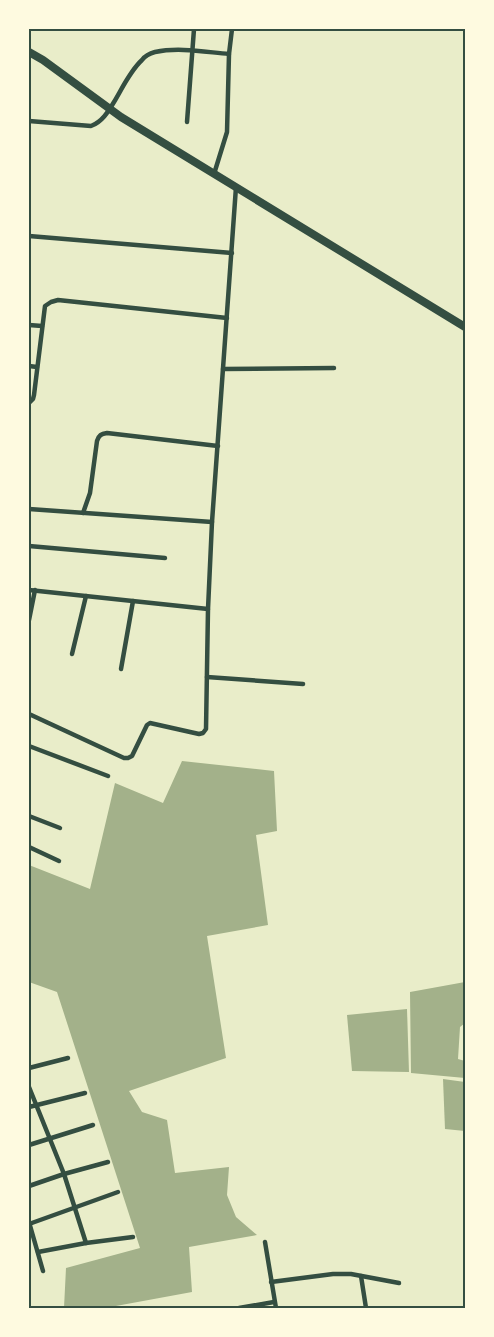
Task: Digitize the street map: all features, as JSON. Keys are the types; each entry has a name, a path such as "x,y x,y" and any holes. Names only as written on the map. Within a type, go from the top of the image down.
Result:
{"highway":[{"path":"29,52 43,60 110,109 465,327"}],"street":[{"path":"187,122 194,29"},
{"path":"214,174 227,132 229,54 232,29"},
{"path":"29,121 91,126 102,120 132,70 153,52 172,50 229,54"},
{"path":"29,714 119,757 128,758 132,756 147,725 150,723 199,734 203,733 206,729 212,522 236,187"},
{"path":"29,236 232,253"},
{"path":"29,402 33,399 45,306 51,302 58,300 227,318"},
{"path":"29,325 42,326"},
{"path":"29,366 37,366"},
{"path":"223,370 334,368"},
{"path":"83,513 90,493 97,441 100,434 107,433 218,446"},
{"path":"29,509 212,522"},
{"path":"29,546 165,558"},
{"path":"29,590 208,609"},
{"path":"29,620 35,590"},
{"path":"72,654 86,596"},
{"path":"121,669 132,601"},
{"path":"208,677 303,684"},
{"path":"29,746 108,776"},
{"path":"29,816 60,828"},
{"path":"29,848 59,862"},
{"path":"29,1068 68,1058"},
{"path":"29,1087 64,1174 86,1243"},
{"path":"29,1108 85,1093"},
{"path":"29,1145 93,1125"},
{"path":"29,1186 108,1162"},
{"path":"43,1271 29,1223 118,1192"},
{"path":"38,1252 133,1236"},
{"path":"265,1242 276,1308"},
{"path":"271,1282 333,1274 351,1274 399,1283"},
{"path":"361,1276 366,1308"},
{"path":"239,1308 274,1302"}],"shaded area":[{"path":"182,761 274,771 277,831 256,835 268,925 207,936 226,1058 129,1091 142,1112 167,1120 175,1173 229,1167 227,1195 236,1217 257,1235 189,1247 192,1292 105,1308 64,1308 66,1268 140,1248 57,992 29,982 29,865 90,889 115,783 163,803"},
{"path":"465,982 465,1023 460,1027 458,1059 465,1061 465,1078 411,1073 410,992"},
{"path":"407,1009 409,1072 352,1071 347,1015"},
{"path":"443,1079 465,1082 465,1131 445,1129"}]}
